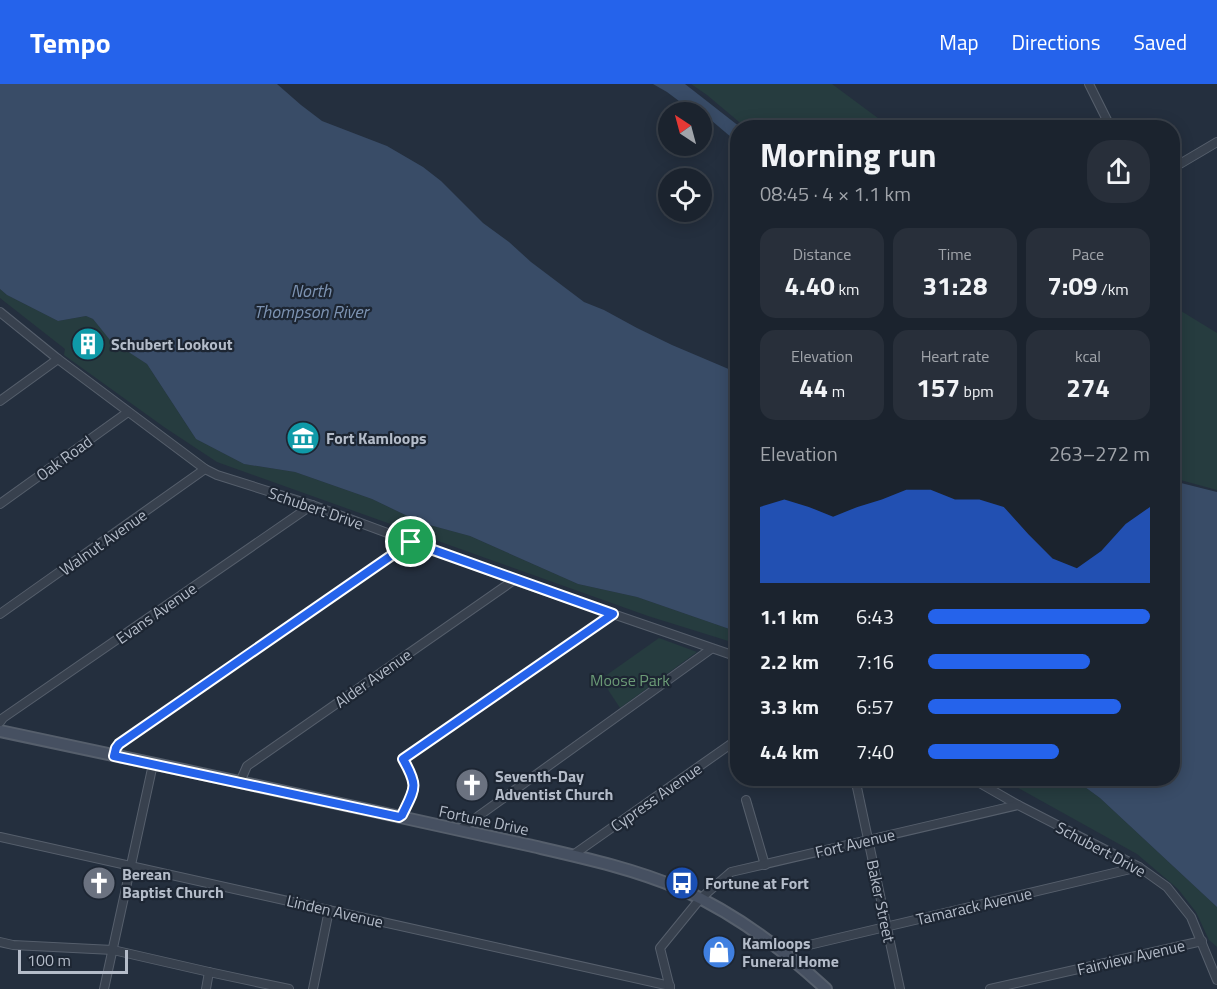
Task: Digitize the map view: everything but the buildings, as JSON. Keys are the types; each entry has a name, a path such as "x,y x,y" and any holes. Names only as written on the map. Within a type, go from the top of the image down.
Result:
{"main road":[{"name":"Fortune Drive","path":"0,731 573,855 641,873 700,899 731,916 801,966 826,989"}],"street":[{"path":"1089,84 1107,120"},
{"path":"1180,164 1217,142"},
{"name":"Schubert Drive","path":"0,312 128,412 205,469 217,475 312,505 514,580 730,655"},
{"path":"0,401 58,359"},
{"name":"Oak Road","path":"0,504 128,412"},
{"name":"Walnut Avenue","path":"0,614 205,469"},
{"name":"Evans Avenue","path":"0,722 312,505"},
{"path":"114,756 119,744 411,542"},
{"name":"Alder Avenue","path":"240,782 247,766 514,580"},
{"path":"399,817 414,791 413,776 403,759 613,614"},
{"path":"459,830 711,649"},
{"name":"Cypress Avenue","path":"573,855 730,745"},
{"path":"104,989 153,764"},
{"name":"Baker Street","path":"857,786 900,989"},
{"name":"Schubert Drive","path":"985,786 1139,867 1167,887 1191,917 1217,980"},
{"path":"746,800 765,865"},
{"name":"Fort Avenue","path":"670,987 660,948 700,899 731,873 1018,805"},
{"name":"Linden Avenue","path":"0,837 670,987"},
{"name":"Tamarack Avenue","path":"809,945 1139,867"},
{"path":"313,989 329,910"},
{"name":"Fairview Avenue","path":"990,989 1202,941"},
{"path":"0,942 13,945 113,950 289,989"},
{"path":"206,989 209,972"}],"green space":[{"path":"691,84 832,84 881,120 737,120"},
{"path":"0,289 7,295 58,321 86,316 93,319 111,340 147,364 196,439 244,464 295,472 372,499 422,523 470,536 578,584 637,597 730,629 730,642 648,616 217,462 64,355 65,349 0,298"},
{"path":"1180,310 1217,333 1217,490 1180,480"},
{"name":"Moose Park","path":"659,638 697,652 620,708 601,679"},
{"path":"1015,786 1084,786 1100,798 1217,907 1217,947 1209,940 1196,912 1178,889 1137,854"}],"water":[{"name":"North Thompson River","path":"0,84 277,84 322,121 387,146 423,167 441,181 483,223 584,302 672,345 730,370 730,629 637,597 578,584 470,536 422,523 372,499 295,472 244,464 196,439 147,364 110,340 93,319 86,316 58,321 7,295 0,289"},
{"path":"653,84 685,84 708,102 680,102"},
{"path":"712,105 731,120 730,136 712,121"},
{"path":"1180,483 1217,492 1217,907 1100,798 1084,786 1180,786"}],"place":[{"name":"Schubert Lookout","path":"88,344"},
{"name":"Fort Kamloops","path":"303,438"},
{"name":"Seventh-Day Adventist Church","path":"472,785"},
{"name":"Berean Baptist Church","path":"99,883"},
{"name":"Fortune at Fort","path":"682,883"},
{"name":"Kamloops Funeral Home","path":"719,952"}],"route":[{"path":"411,542 613,614 403,759 413,776 414,791 402,815 399,817 114,756 119,744 411,542"}]}
